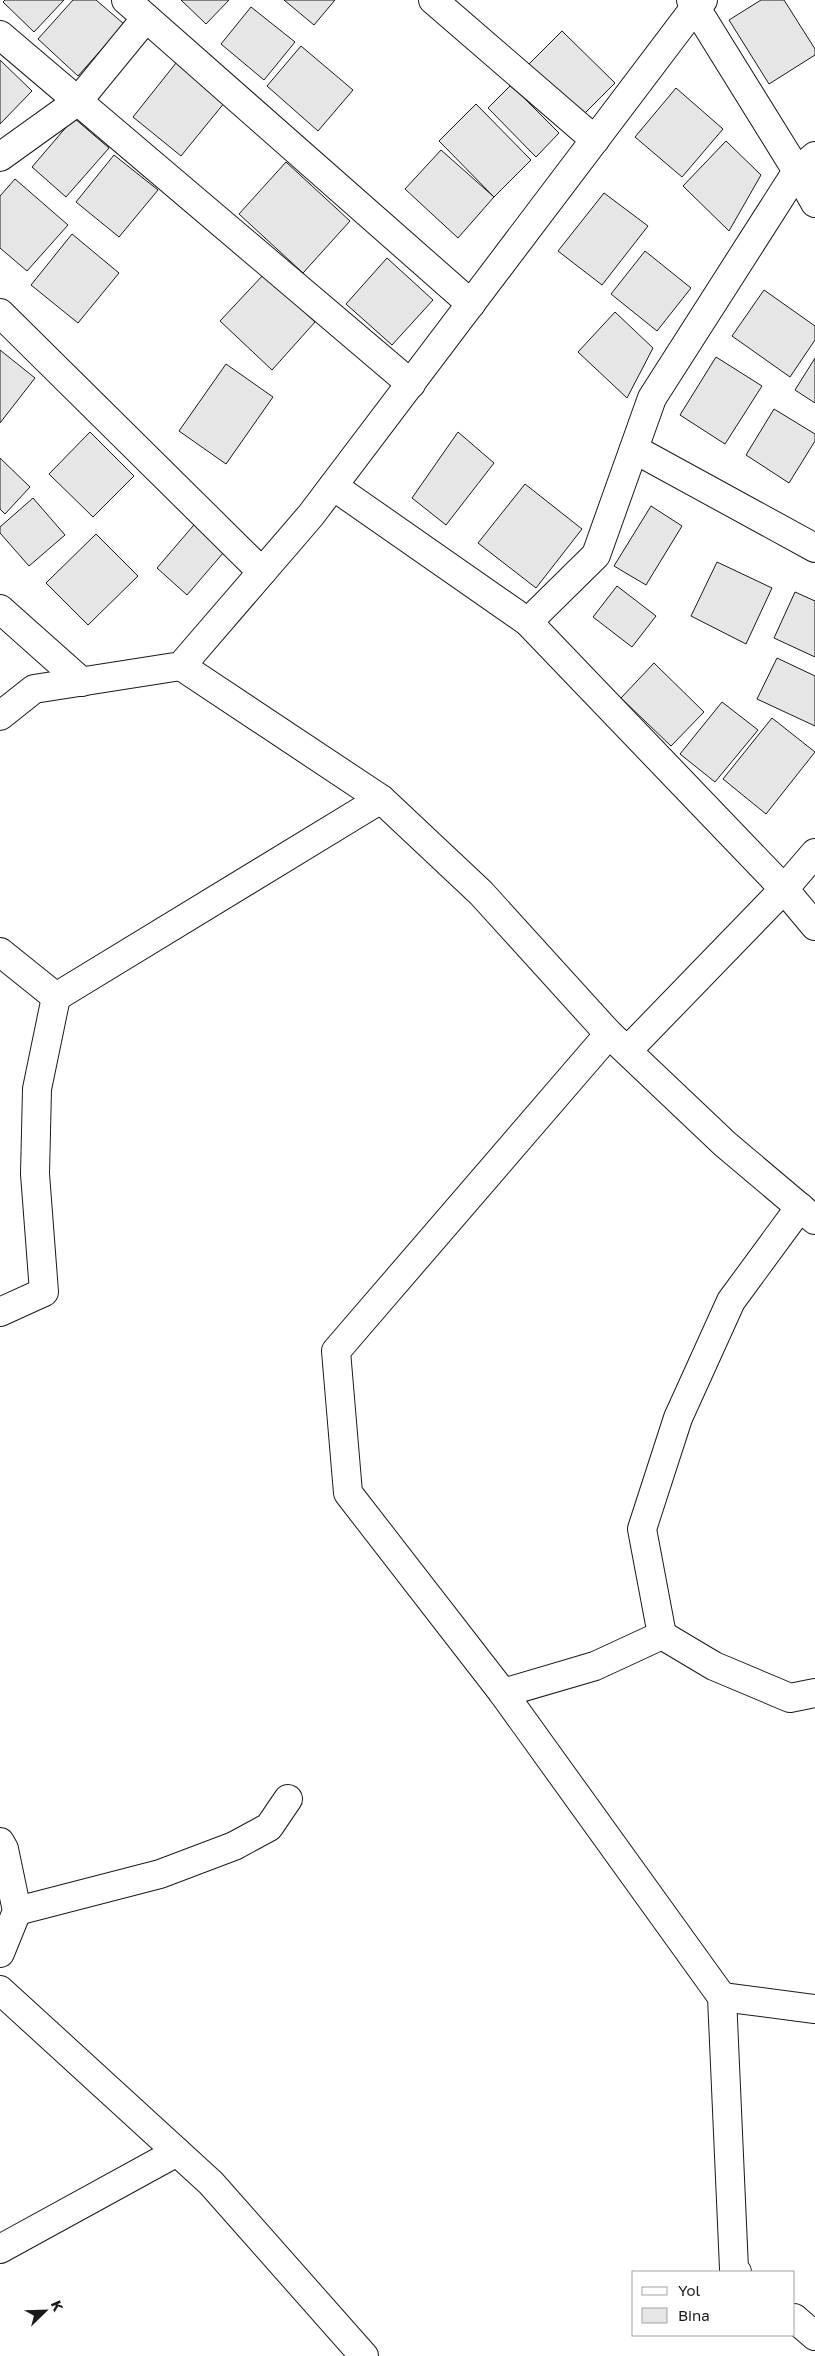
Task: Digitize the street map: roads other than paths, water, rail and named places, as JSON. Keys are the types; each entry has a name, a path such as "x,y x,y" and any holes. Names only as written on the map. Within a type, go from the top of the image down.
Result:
{"street":[{"path":"126,0 471,304"},
{"path":"433,0 595,140"},
{"path":"0,716 34,690 181,666 311,515 697,2 806,163 815,203"},
{"path":"0,157 78,101 146,18"},
{"path":"0,36 411,384"},
{"path":"528,622 596,555 652,398 806,163"},
{"path":"0,313 262,572"},
{"path":"634,449 815,548"},
{"path":"333,486 528,622 784,889 815,926"},
{"path":"0,609 82,682"},
{"path":"181,666 380,799 481,893 618,1042 725,1144 807,1214 731,1300 678,1418 642,1529 662,1635 714,1666 790,1698 815,1693"},
{"path":"0,1312 44,1292 35,1174 38,1089 56,997 380,799"},
{"path":"736,2271 722,1997 503,1693 348,1493 336,1352 618,1042 784,889 815,853"},
{"path":"0,952 56,997"},
{"path":"503,1693 595,1666 662,1635"},
{"path":"17,1910 160,1874 234,1846 269,1827 288,1799"},
{"path":"0,1842 4,1849 17,1910 0,1953"},
{"path":"0,1990 211,2183 364,2356"},
{"path":"722,1997 815,2009"},
{"path":"0,2250 177,2152"},
{"path":"795,2319 815,2336"}]}
